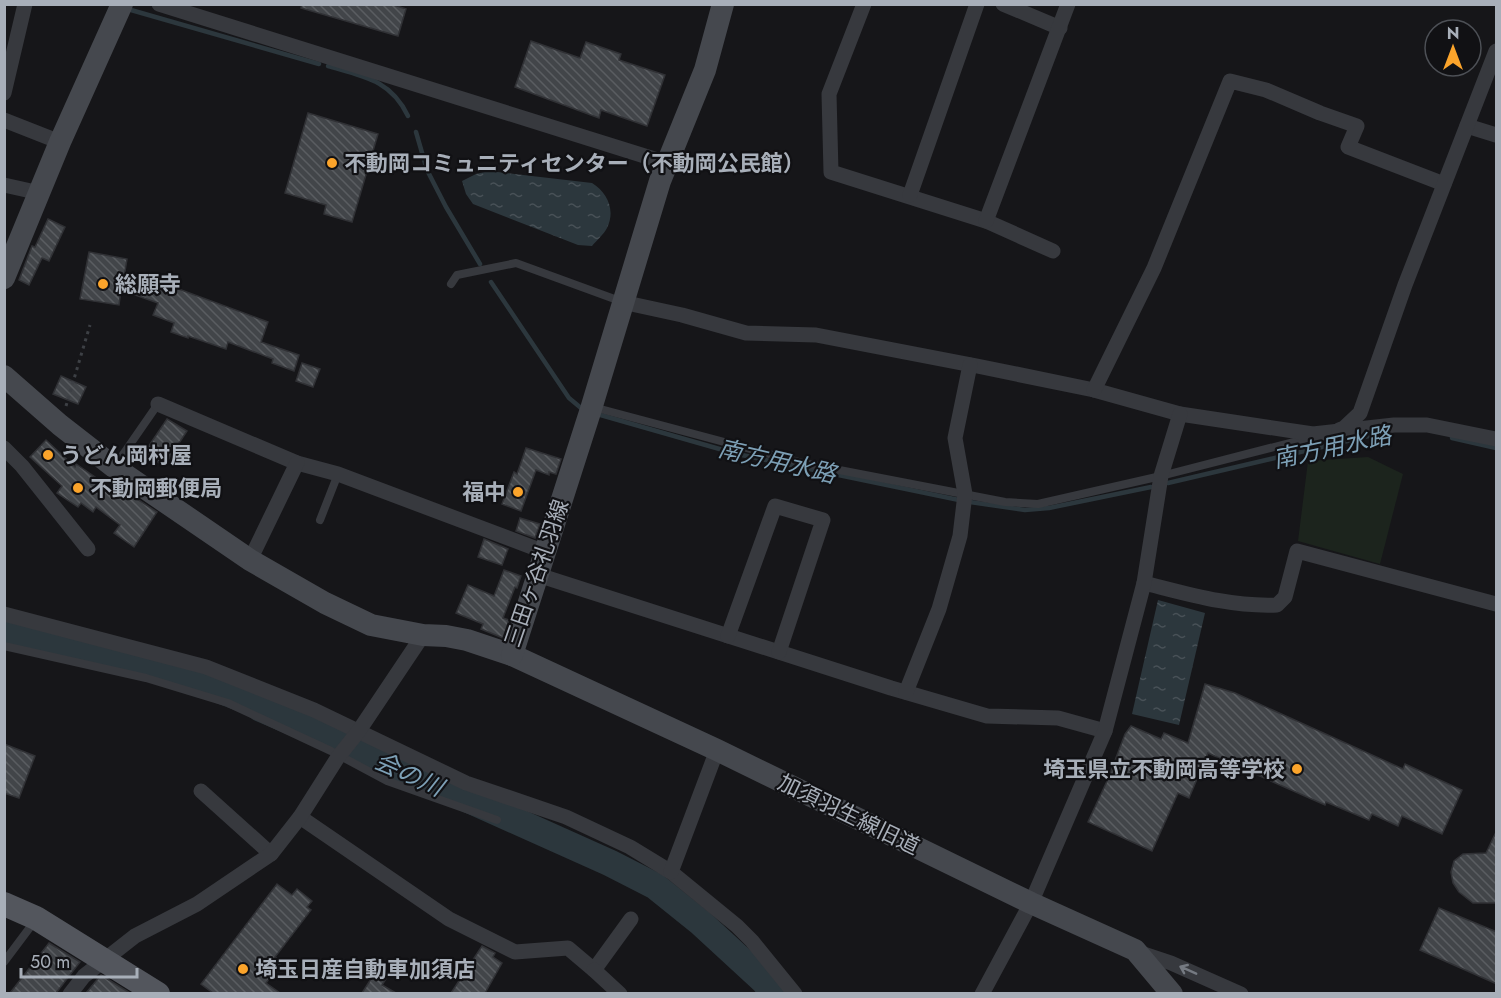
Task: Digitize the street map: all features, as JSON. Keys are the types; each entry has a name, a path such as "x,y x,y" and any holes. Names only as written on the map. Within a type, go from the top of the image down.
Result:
{"main road":[{"name":"三田ヶ谷礼羽線","path":"4,376 60,426 114,467 250,560 325,603 371,625 423,635 467,640 512,655 667,163 705,70 723,4"},
{"path":"4,278 60,142 121,9"},
{"name":"加須羽生線旧道","path":"512,655 717,750 1031,903 1135,950 1172,993"},
{"path":"4,904 36,918 158,993"}],"street":[{"path":"4,93 12,30 25,4"},
{"path":"159,4 667,163"},
{"path":"864,4 829,94 831,172 910,195 986,221 1053,251"},
{"path":"910,195 977,4"},
{"path":"1003,4 1060,28"},
{"path":"986,221 1068,4"},
{"path":"1328,433 1344,428 1360,413 1444,184 1497,51"},
{"path":"1094,390 1154,268 1230,81 1266,90 1357,126 1348,147 1444,184"},
{"path":"4,120 60,142"},
{"path":"1467,126 1497,135"},
{"path":"4,184 40,193"},
{"path":"622,302 682,315 746,333 816,335 970,365 1094,390 1180,414 1313,434 1394,425 1427,426 1497,439"},
{"path":"906,692 939,609 960,536 965,499 955,438 970,365"},
{"path":"159,404 297,463 338,474 545,552"},
{"path":"982,993 1031,903 1105,731 1144,583 1160,482 1180,414"},
{"path":"4,448 22,466 88,549"},
{"path":"250,560 297,463"},
{"path":"728,636 775,506 823,520 779,652"},
{"path":"1144,583 1230,604 1277,605 1285,597 1297,551 1497,604"},
{"path":"538,575 987,716 1058,718 1105,731"},
{"path":"4,614 206,667 314,710 356,735 466,783 566,817 630,847 671,872 737,926 795,993"},
{"path":"70,993 84,976 135,936 197,904 271,854 300,817 423,635"},
{"path":"671,872 717,750"},
{"path":"201,791 271,854"},
{"path":"300,817 449,919 515,952 568,948 620,993"},
{"path":"594,970 631,919"},
{"path":"1135,950 1241,993"}],"lane":[{"path":"451,284 457,276 516,263 622,302"},
{"path":"114,467 159,404"},
{"path":"590,410 803,463 965,499 1038,504 1160,482 1328,433"},
{"path":"320,520 338,474"},
{"path":"4,646 146,678 228,703 341,754 387,781 497,820"},
{"path":"4,962 36,918"}],"path":[{"path":"60,426 90,325"}],"shaded area":[{"path":"1368,457 1403,474 1380,564 1298,541 1308,461"}],"water":[{"path":"489,171 592,183 606,196 610,208 611,215 607,228 592,246 578,245 473,204 466,194 462,181"},
{"path":"1158,600 1205,613 1179,725 1132,714"}],"building":[{"path":"302,4 391,4 406,9 398,36 301,8"},
{"path":"531,41 580,58 586,42 621,54 619,60 665,75 647,126 601,110 599,118 515,87"},
{"name":"不動岡コミュニティセンター（不動岡公民館）","path":"308,113 378,134 352,222 324,214 326,205 285,193"},
{"path":"48,219 65,227 49,261 42,258 29,285 19,280 32,246 35,247"},
{"path":"89,252 127,259 124,277 163,291 165,284 268,322 261,342 299,355 294,371 272,363 273,359 228,342 226,349 171,332 174,323 153,315 158,303 121,290 119,305 80,299"},
{"path":"302,363 320,369 313,387 296,381"},
{"path":"61,376 86,387 78,404 53,394"},
{"path":"167,419 187,431 164,466 144,453"},
{"path":"46,440 75,467 76,464 111,488 114,484 157,512 134,547 114,533 120,525 96,507 93,512 81,503 78,507 57,493 62,486 30,457"},
{"path":"526,448 561,459 556,474 549,472 549,475 536,470 521,511 502,504 514,472 517,474"},
{"path":"520,518 540,524 535,538 516,531"},
{"path":"484,539 508,549 502,565 478,557"},
{"path":"504,570 521,576 503,618 509,620 503,638 481,629 483,624 456,613 468,585 494,596"},
{"path":"1205,684 1235,693 1403,769 1405,764 1462,790 1442,834 1402,816 1398,826 1372,814 1369,820 1326,802 1325,805 1208,753 1189,798 1178,793 1152,851 1088,822 1125,734 1131,726 1161,739 1164,733 1188,743"},
{"path":"4,744 35,756 19,798 4,793"},
{"path":"1497,830 1497,903 1473,903 1459,892 1453,883 1451,872 1454,861 1463,854 1486,853"},
{"path":"277,884 292,895 297,889 312,901 307,907 311,910 275,957 282,962 266,983 280,993 213,993 201,984"},
{"path":"1439,908 1497,932 1497,984 1420,950"},
{"path":"49,943 80,962 56,993 10,993"},
{"path":"482,946 495,953 493,957 502,963 485,993 451,993"},
{"path":"378,968 389,974 382,985 396,993 362,993"},
{"path":"101,975 130,993 86,993"}],"waterway":[{"name":"南方用水路","path":"131,10 319,64"},
{"name":"南方用水路","path":"328,66 375,81 393,94 408,116"},
{"name":"南方用水路","path":"416,132 427,170 480,264"},
{"name":"南方用水路","path":"491,282 569,398 581,408"},
{"name":"南方用水路","path":"597,414 737,454 959,500"},
{"name":"南方用水路","path":"1168,483 1373,435"},
{"name":"南方用水路","path":"1452,438 1496,448"},
{"name":"南方用水路","path":"970,502 1025,510 1049,508 1151,487"},
{"name":"会の川","path":"4,631 136,662 212,687 352,746 610,863 655,886 701,923 764,981 774,994"}],"place":[{"name":"不動岡コミュニティセンター（不動岡公民館）","path":"332,163"},
{"name":"総願寺","path":"103,284"},
{"name":"うどん岡村屋","path":"48,455"},
{"name":"不動岡郵便局","path":"78,488"},
{"name":"福中","path":"518,492"},
{"name":"埼玉県立不動岡高等学校","path":"1297,769"},
{"name":"埼玉日産自動車加須店","path":"243,969"}]}
